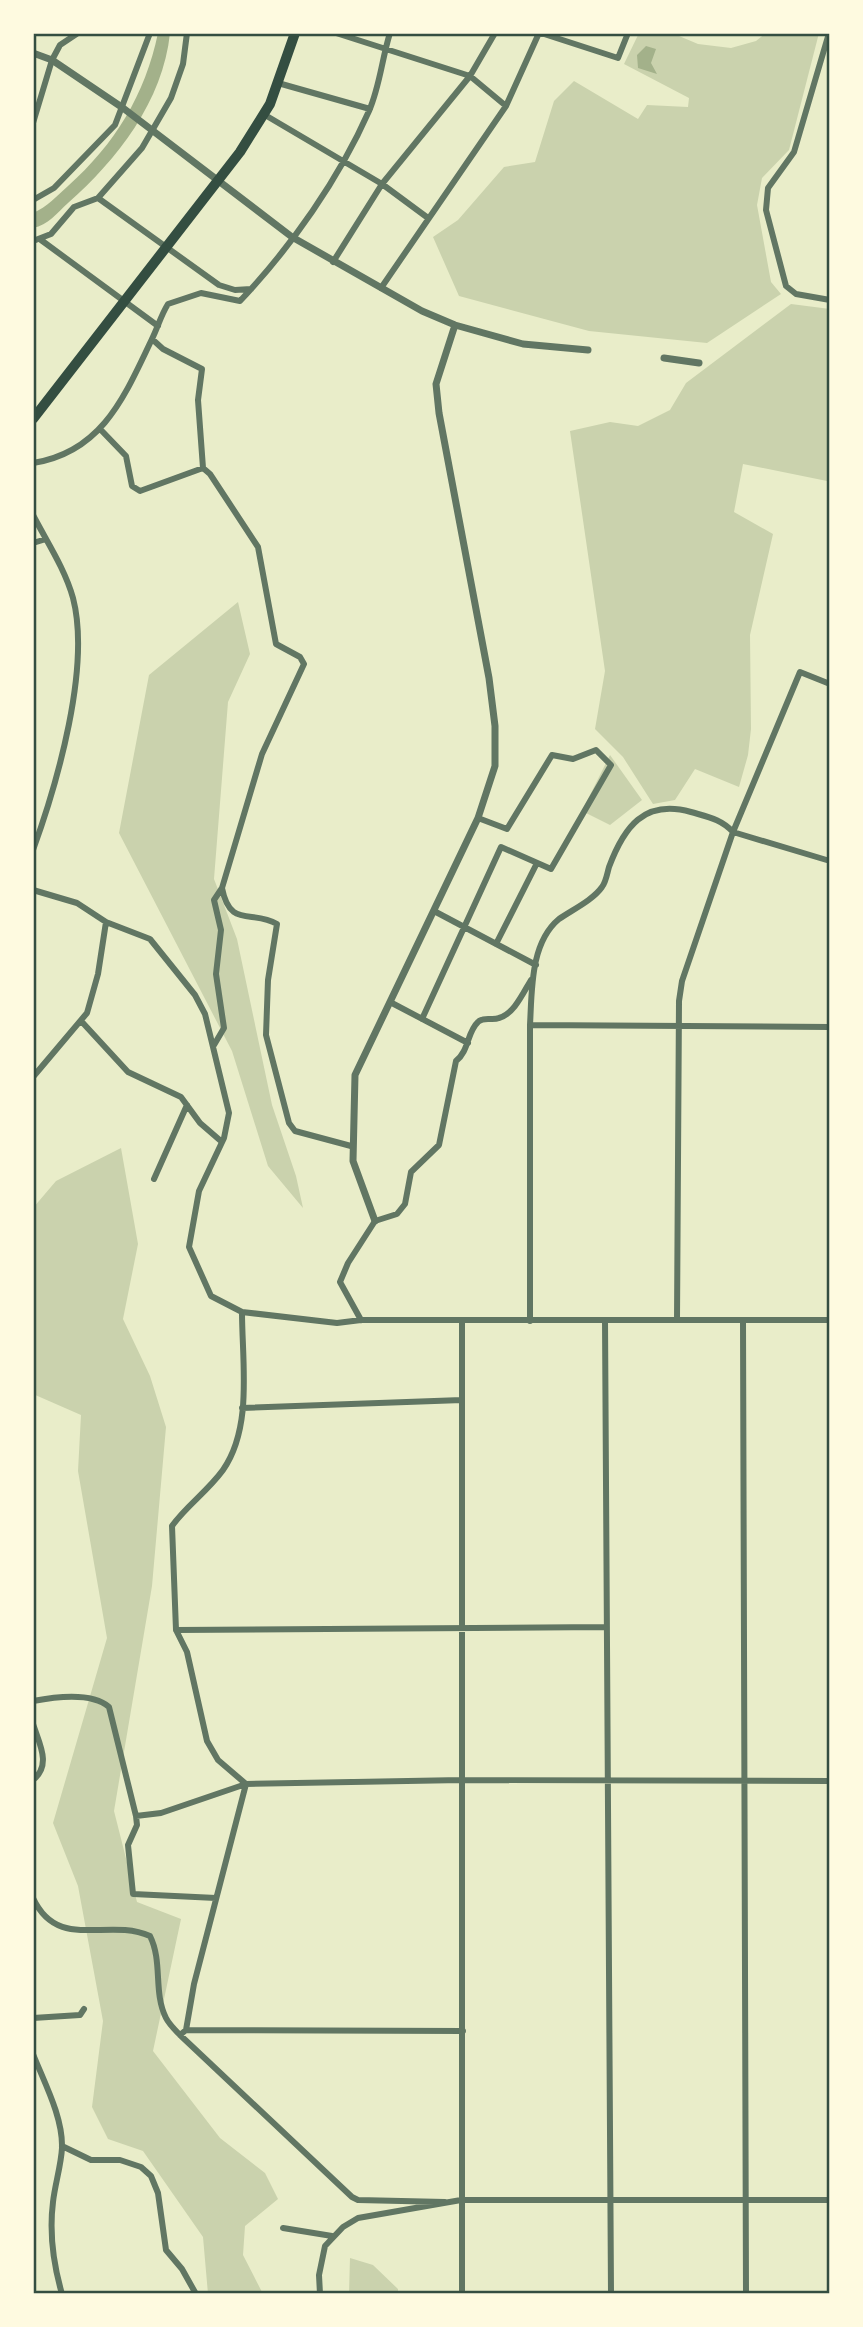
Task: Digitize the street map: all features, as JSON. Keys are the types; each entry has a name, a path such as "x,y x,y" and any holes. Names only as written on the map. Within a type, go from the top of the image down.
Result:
{"highway":[{"path":"33,419 265,115 295,33"}],"street":[{"path":"33,123 52,60 60,45 78,33"},
{"path":"33,200 54,188 115,125 150,33"},
{"path":"37,240 51,234 74,207 97,198 142,148 171,98 183,64 187,33"},
{"path":"336,33 470,76 506,106"},
{"path":"33,463 67,452 101,430 152,339 168,304 201,293 240,300 251,289 292,237 344,162 370,109 390,33"},
{"path":"333,262 382,184 470,76 495,33"},
{"path":"381,288 506,106 540,33 618,58 628,33"},
{"path":"829,33 794,152 768,188 766,209 786,286 796,294 830,300"},
{"path":"33,53 52,60 123,108 292,237 422,311 455,325 523,344 588,350"},
{"path":"278,83 370,109"},
{"path":"265,115 382,184 428,218"},
{"path":"97,198 219,285 234,290 251,289"},
{"path":"37,240 158,326"},
{"path":"375,1221 353,1161 351,1146 355,1075 478,818 495,766 495,726 436,384 455,325"},
{"path":"152,339 163,349 202,369 198,400 203,468 258,547 276,644 300,657 304,664 261,754 222,888 214,900 221,930 216,974 224,1028 214,1045"},
{"path":"664,358 699,363"},
{"path":"101,430 126,456 132,486 140,491 203,468"},
{"path":"33,516 73,599 77,626 76,666 56,783 33,850"},
{"path":"33,543 46,539"},
{"path":"677,1320 679,1027 682,981 733,831 800,672 830,684"},
{"path":"422,1018 466,928 501,847 551,869 611,765 596,750 573,759 552,755 507,829 478,818"},
{"path":"530,1321 532,978 541,946 555,923 603,886 626,832 641,816 653,809 686,811 724,822 733,831 830,861"},
{"path":"496,944 537,863"},
{"path":"222,888 228,907 239,917 269,919 277,925 268,980 266,1035 289,1123 295,1131 351,1146"},
{"path":"33,890 76,902 106,922 150,939 195,995 205,1014 229,1113 222,1142 199,1191 189,1247 211,1296 242,1312 337,1323 360,1320 830,1320"},
{"path":"434,911 536,965"},
{"path":"33,1077 82,1022 98,974 106,922"},
{"path":"360,1320 340,1282 348,1263 375,1221 397,1214 405,1204 411,1172 439,1145 456,1061 464,1055 476,1023 483,1019 495,1020 508,1015 532,978"},
{"path":"390,1002 468,1043"},
{"path":"82,1022 128,1072 181,1097 200,1123 222,1142"},
{"path":"530,1025 830,1027"},
{"path":"154,1179 187,1105"},
{"path":"242,1312 242,1408 239,1437 230,1458 204,1495 172,1526 176,1630 187,1652 207,1741 218,1760 246,1784"},
{"path":"605,1320 611,2294"},
{"path":"743,1321 746,2294"},
{"path":"462,1322 462,2294"},
{"path":"242,1408 462,1400"},
{"path":"176,1630 606,1627"},
{"path":"33,1701 53,1698 99,1700 109,1707 136,1816 137,1825 128,1845 133,1894 216,1898"},
{"path":"33,1724 44,1758 41,1772 33,1780"},
{"path":"136,1816 161,1814 246,1784 461,1780 830,1782"},
{"path":"183,2033 246,1784"},
{"path":"33,1898 40,1914 50,1924 64,1929 134,1930 150,1936 158,1951 161,1999 166,2018 352,2197 358,2200 445,2202"},
{"path":"33,2018 80,2015 84,2009"},
{"path":"183,2033 463,2031"},
{"path":"33,2054 37,2076 53,2106 62,2146 52,2205 51,2240 62,2294"},
{"path":"62,2146 91,2160 120,2160 141,2166 151,2176 158,2193 166,2250 182,2269 196,2294"},
{"path":"320,2294 319,2275 325,2246 332,2236 358,2218 461,2200 830,2200"},
{"path":"283,2228 332,2236"}],"shaded area":[{"path":"158,33 170,33 166,58 148,105 135,127 104,168 86,186 52,218 33,228 33,213 52,201 85,170 126,117 145,77"},
{"path":"639,33 672,33 698,44 731,48 756,41 766,33 819,33 789,150 762,178 757,205 771,282 781,294 707,343 589,331 459,296 433,237 458,220 504,167 535,162 554,101 574,81 638,119 647,105 688,107 689,98 624,64"},
{"path":"646,46 656,49 651,63 657,74 638,68 637,55"},
{"path":"791,304 830,309 827,481 743,464 734,512 773,534 750,635 751,729 748,755 739,787 695,769 675,800 653,804 623,757 595,729 605,671 570,431 610,422 638,426 670,410 686,383"},
{"path":"238,602 250,654 228,702 214,879 237,939 272,1105 296,1176 303,1208 268,1166 232,1051 119,833 149,675"},
{"path":"610,755 642,800 610,825 582,811"},
{"path":"121,1148 138,1244 123,1319 150,1376 166,1427 152,1586 114,1811 137,1902 181,1919 153,2051 220,2138 265,2173 278,2199 245,2226 243,2255 263,2294 208,2294 203,2237 143,2151 108,2139 92,2107 103,2021 78,1886 53,1823 107,1638 78,1471 81,1415 33,1394 33,1208 56,1181"},
{"path":"350,2258 373,2265 398,2289 398,2294 349,2294"}]}
